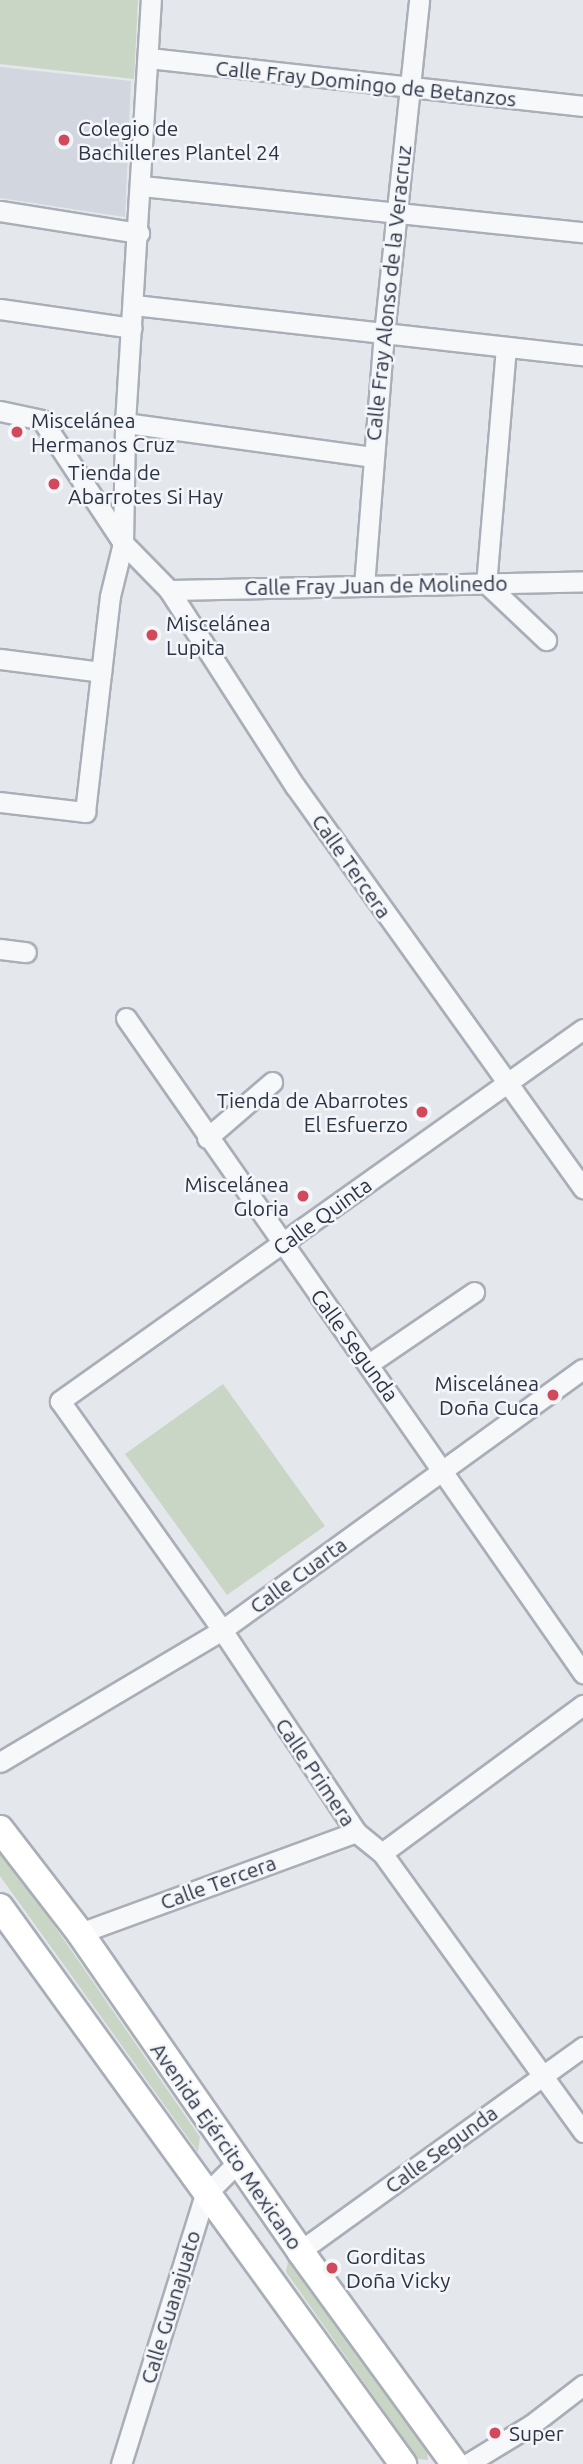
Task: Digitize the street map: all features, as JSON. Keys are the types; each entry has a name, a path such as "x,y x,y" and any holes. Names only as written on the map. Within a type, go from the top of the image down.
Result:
{"main road":[{"name":"Avenida Ejército Mexicano","path":"0,1829 80,1933 300,2251 455,2464"},
{"path":"0,1907 205,2195 403,2464"}],"street":[{"path":"0,802 85,812 110,596 123,543 125,423 142,186 151,0"},
{"name":"Calle Fray Alonso de la Veracruz","path":"364,586 372,457 419,0"},
{"name":"Calle Fray Domingo de Betanzos","path":"149,58 409,89 583,106"},
{"path":"142,186 583,232"},
{"path":"0,211 139,233"},
{"path":"134,305 583,355"},
{"path":"0,309 132,328"},
{"path":"506,347 486,583 546,640"},
{"name":"Calle Tercera","path":"0,411 42,421 123,543 169,590 295,786 583,1189"},
{"path":"125,423 372,457"},
{"name":"Calle Fray Juan de Molinedo","path":"169,590 583,581"},
{"path":"0,659 101,672"},
{"path":"0,949 26,952"},
{"name":"Calle Segunda","path":"127,1018 282,1246 370,1363 583,1673"},
{"name":"Calle Quinta","path":"60,1401 282,1246 505,1082 583,1029"},
{"path":"208,1138 272,1082"},
{"path":"370,1363 474,1293"},
{"name":"Calle Cuarta","path":"0,1762 222,1630 583,1369"},
{"name":"Calle Primera","path":"60,1401 222,1630 356,1832 382,1853 544,2074 583,2132"},
{"path":"382,1853 583,1705"},
{"name":"Calle Tercera","path":"80,1933 356,1832"},
{"name":"Calle Segunda","path":"300,2251 583,2047"},
{"name":"Calle Guanajuato","path":"121,2464 205,2195 238,2162"},
{"path":"467,2464 531,2425 583,2385"}],"shaded area":[{"name":"Colegio de Bachilleres Plantel 24","path":"0,67 131,81 125,217 0,198"}],"green space":[{"path":"0,0 138,0 134,79 0,64"},
{"path":"223,1384 325,1526 227,1595 125,1454"},
{"path":"0,1847 200,2137 198,2152 0,1876"},
{"path":"288,2261 296,2265 427,2450 428,2460 418,2459 286,2272"}],"place":[{"name":"Colegio de Bachilleres Plantel 24","path":"64,140"},
{"name":"Miscelánea Hermanos Cruz","path":"17,432"},
{"name":"Tienda de Abarrotes Si Hay","path":"54,484"},
{"name":"Miscelánea Lupita","path":"152,635"},
{"name":"Tienda de Abarrotes El Esfuerzo","path":"422,1112"},
{"name":"Miscelánea Gloria","path":"303,1196"},
{"name":"Miscelánea Doña Cuca","path":"553,1395"},
{"name":"Gorditas Doña Vicky","path":"332,2268"},
{"name":"Super","path":"495,2433"}]}
